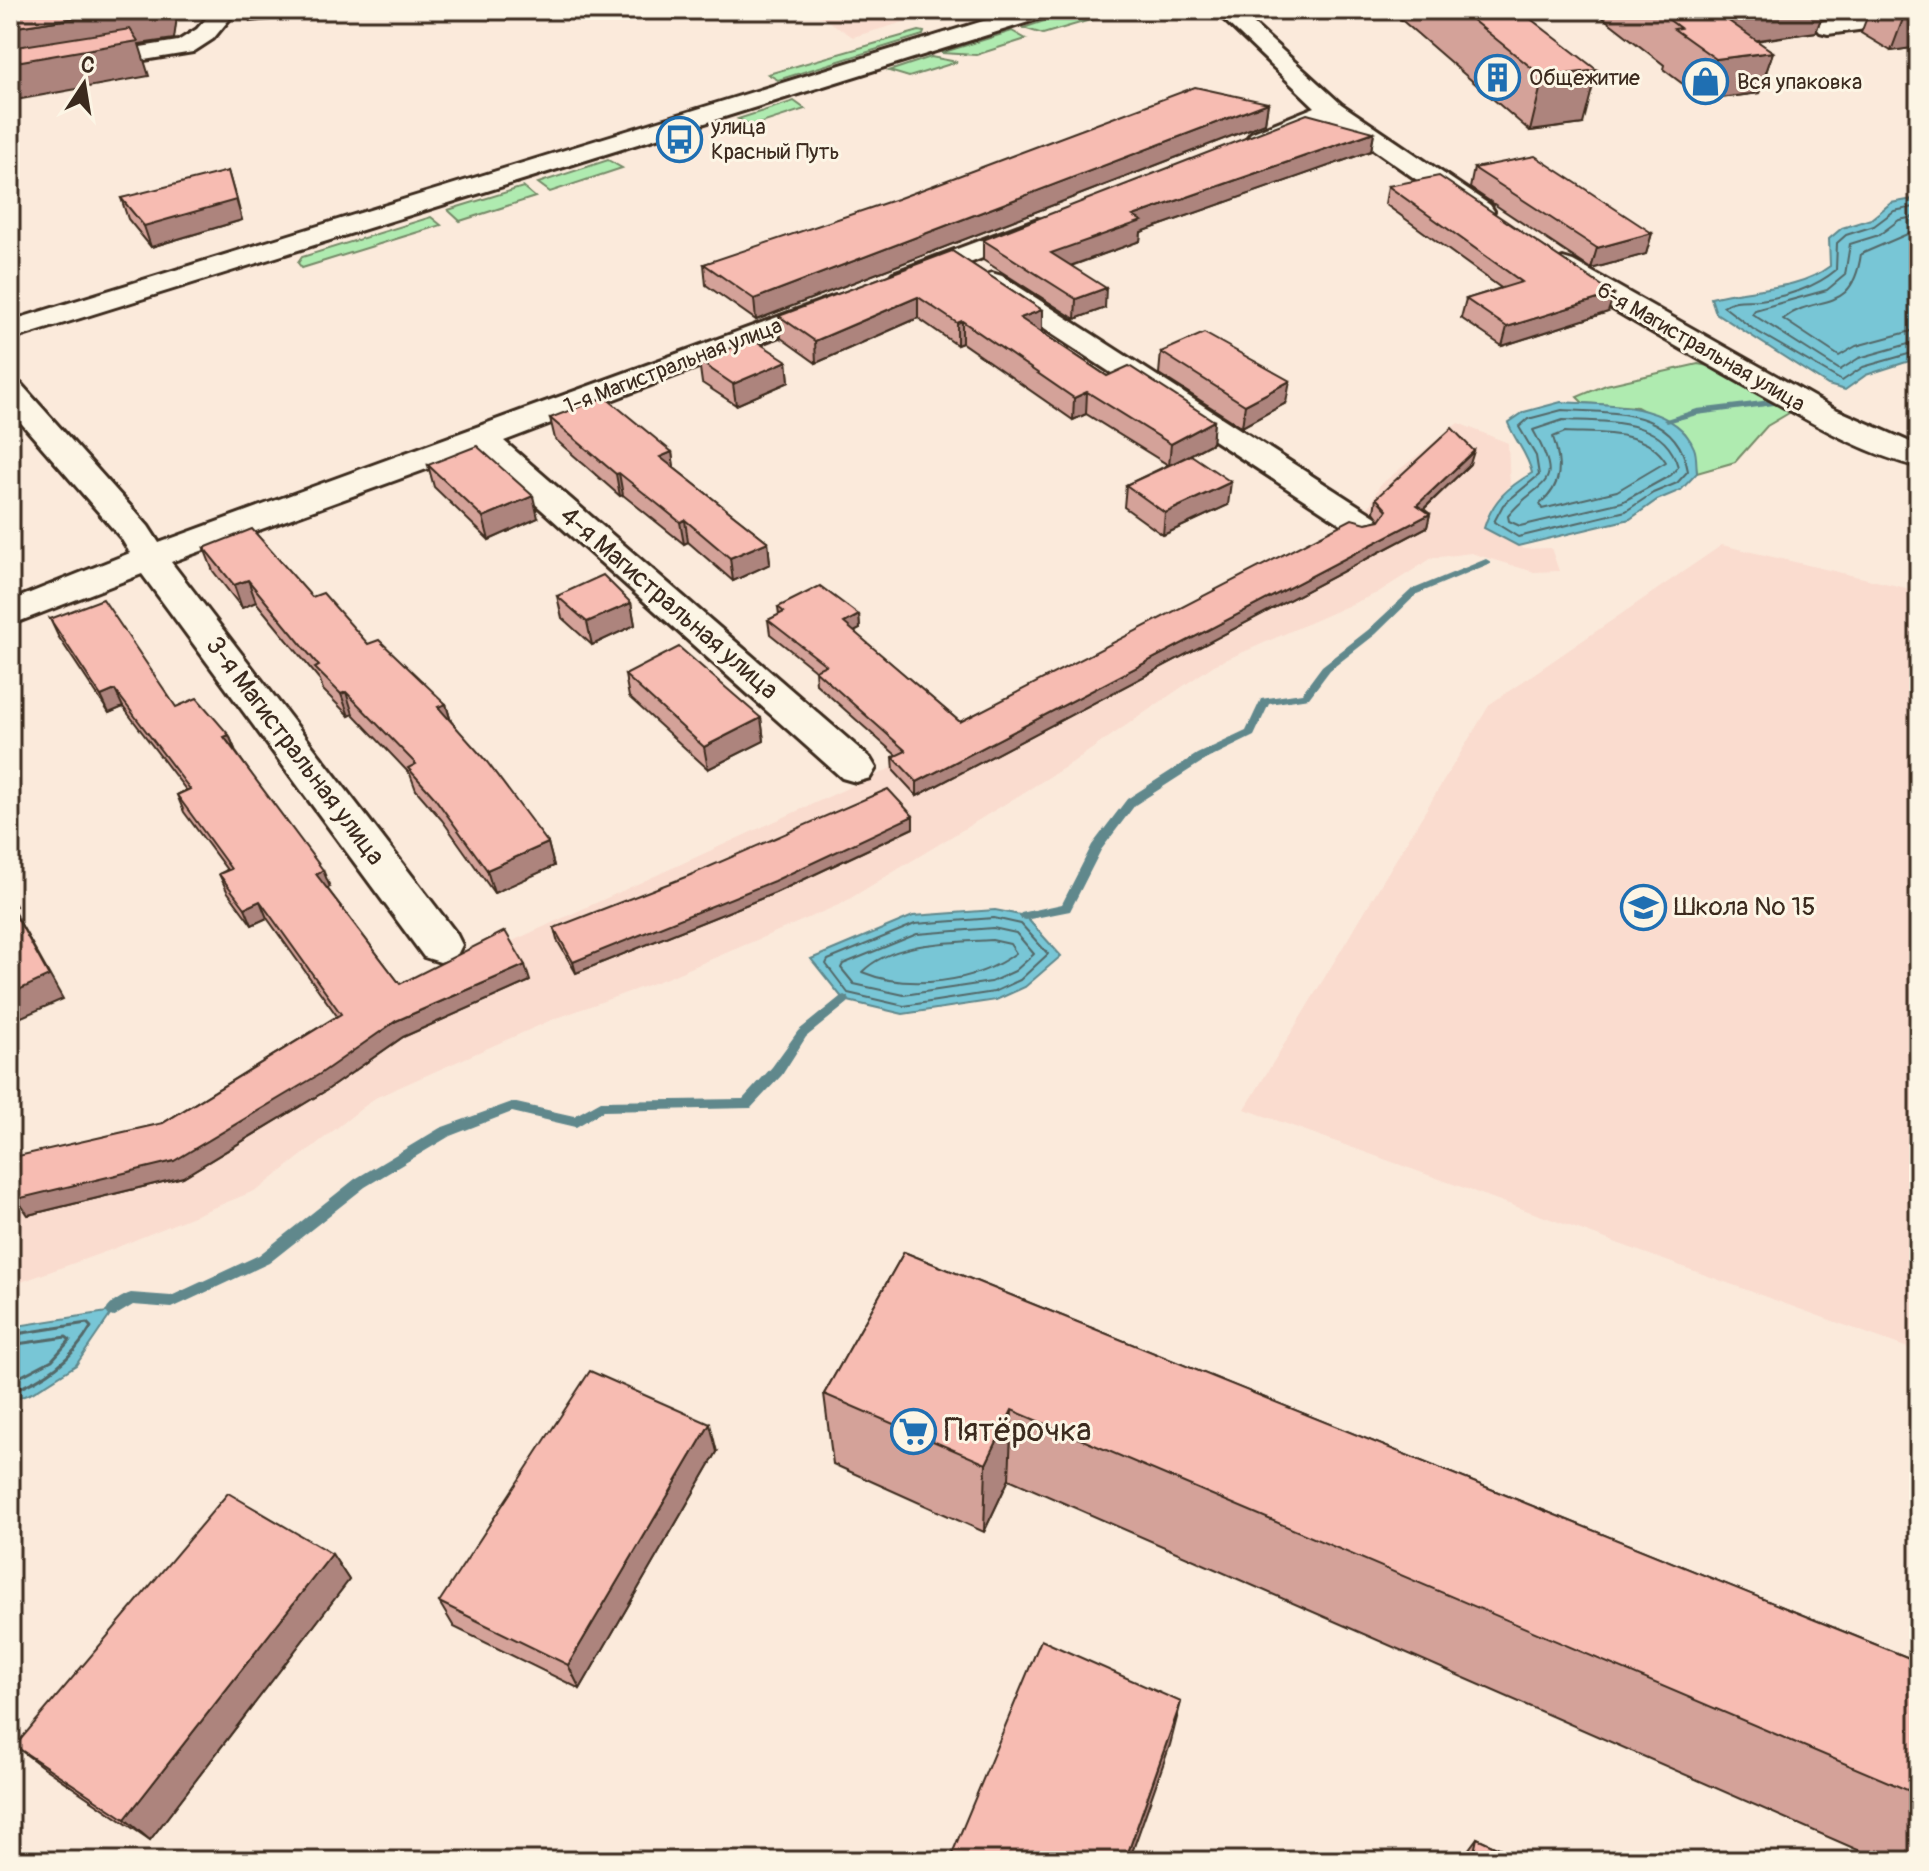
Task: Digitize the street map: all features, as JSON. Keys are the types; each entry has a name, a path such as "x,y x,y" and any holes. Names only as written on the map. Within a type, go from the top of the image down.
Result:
{"street":[{"path":"10,75 185,47 205,34 226,10"},
{"path":"10,331 1043,10"},
{"path":"1225,10 1332,109 1508,230"},
{"path":"1828,27 1919,15"},
{"path":"1231,149 1332,109"},
{"name":"1-я Магистральная улица","path":"10,614 150,558 481,438 1057,219"},
{"name":"6-я Магистральная улица","path":"1545,255 1611,298 1833,423 1885,448 1919,457"},
{"path":"956,259 1364,524"},
{"name":"3-я Магистральная улица","path":"10,391 136,533 150,558 440,945"},
{"name":"4-я Магистральная улица","path":"481,438 856,768"}],"shaded area":[{"path":"811,10 945,10 853,37"},
{"path":"1458,423 1508,443 1510,485 1489,510 1484,528 1524,549 1551,548 1559,571 1534,572 1471,553 1432,558 1377,593 1214,665 1067,766 841,904 667,978 549,1021 375,1098 259,1189 113,1249 10,1286 10,1176 27,1165 192,1118 506,944 898,765 1343,536 1370,505 1380,485"},
{"name":"Школа № 15","path":"1722,545 1919,591 1919,1352 1245,1109 1490,704"}],"green space":[{"path":"1077,10 1124,10 1043,34 1023,28"},
{"path":"1012,31 1026,39 976,55 941,53"},
{"path":"924,32 923,35 778,80 768,74"},
{"path":"931,57 957,62 909,77 889,71"},
{"path":"794,101 805,109 752,126 738,119"},
{"path":"608,160 622,168 550,192 538,183"},
{"path":"523,187 535,197 460,221 448,210"},
{"path":"431,217 441,225 302,268 298,263 302,257"},
{"path":"1698,364 1723,370 1761,386 1789,413 1767,426 1735,462 1697,473 1694,449 1685,433 1637,407 1583,403 1577,397 1606,385"}],"water":[{"path":"1919,198 1919,358 1866,375 1845,390 1828,385 1716,313 1711,298 1787,285 1817,274 1830,266 1829,239 1842,228 1871,219 1891,203"},
{"path":"1561,402 1635,408 1671,421 1694,448 1697,473 1681,490 1657,500 1630,519 1518,546 1484,528 1502,496 1532,473 1508,423 1524,412"},
{"path":"995,910 1025,916 1061,956 1025,987 996,1000 903,1014 844,1000 811,959 913,916"},
{"path":"113,1311 76,1365 32,1393 10,1401 10,1327"}],"building":[{"path":"10,10 128,10 10,28"},
{"path":"1460,10 1519,10 1597,70 1543,77"},
{"path":"1656,10 1713,10 1773,52 1716,59 1674,29 1680,28"},
{"path":"130,29 138,41 10,63 10,48"},
{"path":"1195,87 1268,103 754,299 704,264 897,199"},
{"path":"1307,114 1374,132 1133,216 1142,221 1051,253 1106,288 1076,299 983,240"},
{"path":"1535,156 1652,233 1597,248 1474,168"},
{"path":"228,171 236,200 144,226 121,198"},
{"path":"1439,176 1614,294 1507,327 1466,299 1522,282 1388,186"},
{"path":"952,251 1042,310 1020,318 1107,376 1129,366 1214,421 1171,444 1087,392 1074,398 962,321 957,323 918,297 815,341 779,316"},
{"path":"1204,333 1290,381 1245,405 1161,352"},
{"path":"753,339 787,361 733,384 699,361"},
{"path":"605,397 672,452 660,457 768,542 730,558 685,520 680,522 619,473 616,474 550,418"},
{"path":"1452,428 1474,451 1417,505 1430,514 917,782 893,757 906,751 815,670 826,665 768,620 784,612 778,607 820,586 859,615 844,623 960,722 1352,519 1366,523 1380,520 1387,510 1376,498"},
{"path":"477,446 533,496 483,517 428,465"},
{"path":"1191,455 1231,482 1165,513 1126,485"},
{"path":"252,529 312,597 323,593 368,644 379,640 446,704 438,707 487,762 548,843 487,870 434,797 408,768 416,764 346,692 341,694 315,668 319,666 248,580 234,585 204,548"},
{"path":"603,575 631,603 587,622 557,596"},
{"path":"103,599 176,707 197,698 229,735 224,737 323,870 316,874 400,984 505,931 525,965 396,1021 320,1074 174,1161 17,1199 18,1156 163,1123 341,1014 260,901 245,908 219,874 231,869 177,795 190,789 115,690 101,696 50,619"},
{"path":"679,647 761,718 704,747 625,675"},
{"path":"888,789 913,816 774,881 573,962 554,928 688,876"},
{"path":"10,905 49,976 10,994"},
{"path":"904,1252 1919,1662 1919,1795 1012,1410 986,1464 824,1394"},
{"path":"590,1371 710,1424 568,1665 439,1602"},
{"path":"228,1493 332,1554 125,1819 15,1746"},
{"path":"1041,1640 1181,1702 1125,1861 949,1861"},
{"path":"1477,1838 1527,1861 1472,1861"}],"waterway":[{"path":"1667,420 1697,412 1779,402"},
{"path":"1025,916 1066,908 1096,848 1131,802 1201,757 1250,733 1265,701 1305,696 1326,668 1372,632 1414,592 1486,562"},
{"path":"113,1311 131,1299 172,1302 264,1259 360,1183 445,1132 512,1107 576,1122 601,1106 746,1104 777,1071 802,1034 844,1000"}],"place":[{"name":"Общежитие","path":"1498,78"},
{"name":"Вся упаковка","path":"1706,82"},
{"name":"улица Красный Путь","path":"680,140"},
{"name":"Школа № 15","path":"1643,907"},
{"name":"Пятёрочка","path":"913,1431"}]}
